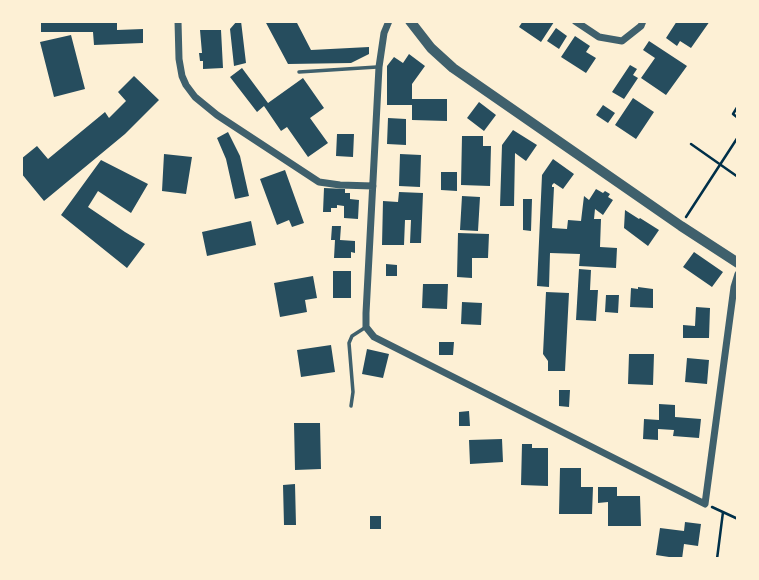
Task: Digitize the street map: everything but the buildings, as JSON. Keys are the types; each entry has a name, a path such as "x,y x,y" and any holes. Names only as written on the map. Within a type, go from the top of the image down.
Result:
{"street":[{"path":"178,21 182,76 186,85 205,106 319,182 373,186"},
{"path":"389,21 384,33 379,67 366,327 374,337 705,504 734,287 738,274"},
{"path":"410,21 431,48 453,68 738,263"},
{"path":"575,21 599,37 622,41 641,26 643,21"}],"lane":[{"path":"299,72 379,67"},
{"path":"351,407 353,392 349,343 352,336 366,327"}],"path":[{"path":"738,106 733,114 738,118"},
{"path":"681,226 738,137"},
{"path":"691,144 738,177"},
{"path":"705,504 738,519"},
{"path":"717,559 723,512"}]}
